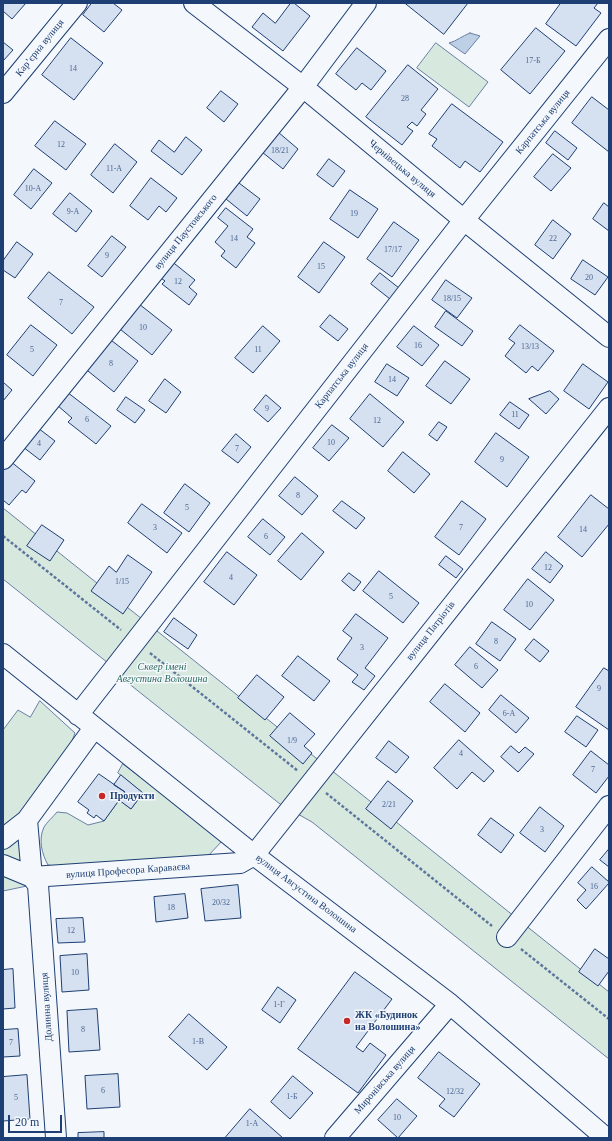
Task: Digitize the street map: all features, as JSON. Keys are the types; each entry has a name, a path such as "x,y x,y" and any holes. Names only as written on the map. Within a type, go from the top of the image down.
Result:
{"street":[{"name":"Карʼєрна вулиця","path":"3,93 77,3"},
{"name":"Чернівецька вулиця","path":"194,3 303,87 609,337"},
{"name":"вулиця Паустовського","path":"3,459 303,87 366,3"},
{"name":"Карпатська вулиця","path":"78,715 464,220 609,39"},
{"name":"вулиця Патріотів","path":"254,855 609,408"},
{"name":"вулиця Августина Волошина","path":"3,654 254,855 450,1004 606,1138"},
{"path":"3,839 27,820 94,728"},
{"path":"507,937 609,806"},
{"name":"Долинна вулиця","path":"27,820 32,877 38,885 56,1138"},
{"name":"вулиця Професора Караваєва","path":"3,865 32,877 240,863 254,855"},
{"name":"Миронівська вулиця","path":"335,1138 450,1004"}],"green space":[{"path":"436,43 488,82 469,107 417,68"},
{"name":"Сквер імені Августина Волошина","path":"3,508 609,992 609,1059 312,822 280,804 118,675 108,663 3,579"},
{"path":"40,701 75,733 66,757 3,833 3,730 18,710 30,717"},
{"path":"123,764 223,840 207,857 65,867 48,865 43,852 41,837 44,827 57,812 67,813 88,825 104,821 119,800 131,809 143,793 118,773"},
{"path":"16,834 27,848 20,862 3,860 3,842"},
{"path":"3,876 11,878 27,886 3,891"}],"water":[{"path":"470,33 480,36 465,54 449,43 455,41"}],"building":[{"path":"3,3 26,3 12,19 3,11"},
{"path":"92,3 113,3 122,10 104,32 83,15"},
{"path":"291,3 294,3 310,16 283,51 252,27 263,13 275,23"},
{"path":"405,3 468,3 444,34"},
{"path":"561,3 598,3 594,8 601,13 576,46 546,24"},
{"path":"536,28 565,51 530,94 501,70"},
{"path":"71,38 103,63 74,100 42,75"},
{"path":"3,42 13,50 3,61"},
{"path":"357,48 386,71 371,90 362,83 356,90 336,74"},
{"path":"408,65 438,89 421,110 426,114 417,126 412,122 407,127 413,131 402,145 366,117"},
{"path":"221,91 238,104 224,122 207,108"},
{"path":"592,97 609,110 609,152 572,123"},
{"path":"452,104 503,142 480,172 465,161 460,168 432,146 437,139 429,134"},
{"path":"55,121 86,144 66,170 35,146"},
{"path":"555,131 577,148 568,160 546,143"},
{"path":"278,132 298,149 283,169 262,152"},
{"path":"186,137 202,150 182,175 151,151 159,140 174,152"},
{"path":"115,144 137,162 113,193 91,175"},
{"path":"553,154 571,168 551,191 534,177"},
{"path":"329,159 345,171 333,187 317,175"},
{"path":"34,169 52,183 31,209 14,195"},
{"path":"151,178 177,198 166,212 159,206 148,220 130,206"},
{"path":"239,183 260,199 247,216 226,199"},
{"path":"350,190 378,209 358,238 330,219"},
{"path":"70,193 92,211 76,232 53,214"},
{"path":"604,203 609,207 609,231 593,219"},
{"path":"226,208 253,229 247,237 255,243 236,268 221,256 225,251 215,242 228,226 218,218"},
{"path":"553,220 571,234 553,259 535,245"},
{"path":"394,222 419,240 392,277 367,259"},
{"path":"112,236 126,247 102,277 88,266"},
{"path":"17,242 33,254 15,278 3,270 3,261"},
{"path":"324,242 345,257 319,293 298,277"},
{"path":"170,260 195,280 189,287 197,294 189,305 162,284 165,281 158,276"},
{"path":"583,260 608,277 595,295 571,279"},
{"path":"49,272 94,307 72,334 28,298"},
{"path":"380,273 399,288 390,299 371,284"},
{"path":"446,280 472,298 457,318 432,300"},
{"path":"134,300 172,330 152,355 115,325"},
{"path":"446,311 473,331 462,346 435,327"},
{"path":"330,315 348,329 338,341 320,327"},
{"path":"31,325 57,345 33,376 7,355"},
{"path":"520,325 554,351 538,371 532,366 526,373 505,356 515,343 509,339"},
{"path":"263,326 280,341 253,373 235,358"},
{"path":"414,326 439,345 422,366 397,347"},
{"path":"107,337 138,361 114,392 83,367"},
{"path":"445,361 470,379 451,404 426,386"},
{"path":"387,364 409,378 397,396 375,382"},
{"path":"583,364 608,382 589,409 564,391"},
{"path":"165,379 181,392 166,413 149,401"},
{"path":"3,382 12,390 3,401"},
{"path":"550,391 559,399 546,414 529,399"},
{"path":"67,392 111,426 96,444 68,422 72,418 57,405"},
{"path":"370,394 404,422 383,447 350,419"},
{"path":"266,395 281,408 268,422 254,410"},
{"path":"126,397 145,410 135,423 117,410"},
{"path":"510,402 529,415 519,429 500,415"},
{"path":"439,422 447,427 437,441 429,435"},
{"path":"332,425 349,438 329,461 313,448"},
{"path":"38,428 55,441 40,460 23,447"},
{"path":"496,433 529,457 507,487 475,462"},
{"path":"236,434 251,447 238,463 222,451"},
{"path":"403,452 430,474 414,493 388,471"},
{"path":"10,461 35,481 26,493 22,490 9,505 3,500 3,469"},
{"path":"295,477 318,496 302,515 279,496"},
{"path":"185,484 210,503 189,532 164,513"},
{"path":"591,495 609,509 609,524 582,557 558,537"},
{"path":"342,501 365,518 356,529 333,511"},
{"path":"462,501 486,519 459,555 435,537"},
{"path":"142,504 182,533 167,553 128,523"},
{"path":"263,519 285,537 270,555 248,537"},
{"path":"42,525 64,540 50,561 27,546"},
{"path":"302,533 324,552 301,580 278,561"},
{"path":"227,552 257,575 234,605 204,582"},
{"path":"546,552 563,566 550,583 532,569"},
{"path":"128,555 152,572 123,614 91,591 109,566 116,572"},
{"path":"446,556 463,569 456,578 439,565"},
{"path":"379,571 419,603 403,623 363,591"},
{"path":"349,573 361,582 354,591 342,581"},
{"path":"528,579 554,600 530,630 504,610"},
{"path":"356,614 388,638 365,668 375,676 364,690 352,682 358,675 337,659 352,638 343,631"},
{"path":"174,618 197,635 188,649 164,632"},
{"path":"492,622 516,639 500,661 476,644"},
{"path":"534,639 549,651 540,662 525,650"},
{"path":"470,647 498,670 482,688 455,665"},
{"path":"298,656 330,681 314,701 282,676"},
{"path":"604,668 609,671 609,730 576,707"},
{"path":"257,675 284,697 265,720 238,698"},
{"path":"445,684 480,713 465,732 430,702"},
{"path":"501,695 529,718 516,733 489,710"},
{"path":"290,713 315,734 304,746 312,753 303,764 270,736"},
{"path":"577,716 598,730 586,747 565,732"},
{"path":"459,740 494,771 484,782 472,772 457,789 434,768"},
{"path":"389,741 409,757 396,773 376,758"},
{"path":"511,746 519,753 525,747 534,754 518,772 501,757"},
{"path":"591,751 609,765 609,776 596,793 573,775"},
{"name":"Продукти","path":"99,774 125,792 104,821 96,815 94,818 87,813 89,810 78,802"},
{"path":"121,775 143,793 131,809 119,800 125,792 114,785"},
{"path":"388,781 413,801 391,829 366,809"},
{"path":"540,807 564,826 545,852 520,833"},
{"path":"491,818 514,835 501,853 478,835"},
{"path":"609,849 609,867 600,860"},
{"path":"592,867 609,883 586,909 577,900 586,890 578,883"},
{"path":"238,885 241,918 205,921 201,889"},
{"path":"185,894 188,918 156,922 154,897"},
{"path":"83,918 85,942 58,943 56,919"},
{"path":"595,949 609,959 609,971 598,986 579,972"},
{"path":"87,954 89,990 62,992 60,956"},
{"path":"13,969 15,1008 3,1009 3,970"},
{"name":"ЖК «Будинок на Волошина»","path":"355,972 392,999 356,1047 363,1052 370,1043 386,1055 358,1093 298,1049"},
{"path":"278,987 296,1000 280,1023 262,1010"},
{"path":"97,1009 100,1050 69,1052 67,1011"},
{"path":"189,1014 227,1047 207,1070 169,1037"},
{"path":"18,1029 20,1056 3,1057 3,1030"},
{"path":"439,1052 480,1084 454,1117 439,1106 445,1099 418,1078"},
{"path":"118,1074 120,1107 87,1109 85,1076"},
{"path":"27,1075 30,1119 3,1121 3,1077"},
{"path":"293,1076 313,1093 290,1119 271,1102"},
{"path":"397,1099 417,1116 398,1138 378,1120"},
{"path":"250,1109 283,1138 225,1138"},
{"path":"104,1132 104,1138 78,1138 78,1133"}],"place":[{"name":"Продукти","path":"102,796"},
{"name":"ЖК «Будинок на Волошина»","path":"347,1021"}]}
